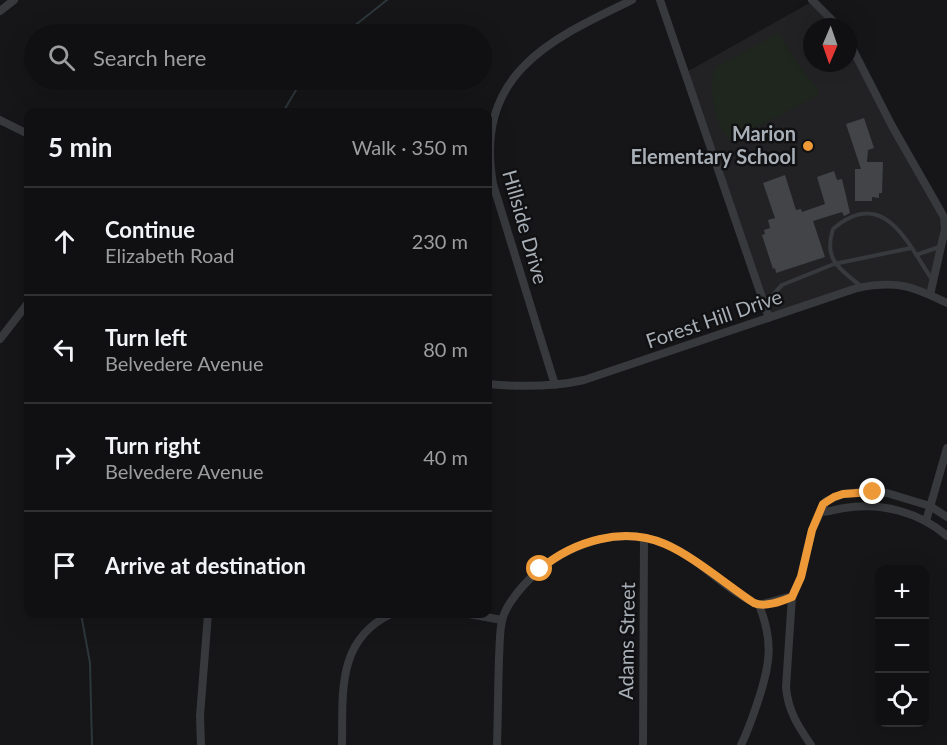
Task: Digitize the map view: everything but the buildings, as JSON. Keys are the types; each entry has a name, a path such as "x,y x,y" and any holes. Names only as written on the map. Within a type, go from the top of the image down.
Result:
{"street":[{"path":"0,11 14,0"},
{"name":"Hillside Drive","path":"492,132 500,102 517,73 529,59 567,33 632,0"},
{"path":"660,0 769,318"},
{"path":"812,0 830,18"},
{"path":"857,58 892,126 944,217 945,230 930,295"},
{"path":"0,120 24,132"},
{"name":"Hillside Drive","path":"492,174 493,184 555,385"},
{"name":"Forest Hill Drive","path":"492,384 555,385 584,380 862,287 898,284 947,303"},
{"path":"0,339 24,308"},
{"path":"926,521 947,448"},
{"path":"811,745 791,714 786,687 792,597 801,577 812,530 826,501 843,494 887,493 930,506 947,517"},
{"path":"821,512 844,508 878,507 926,521 944,533 947,523"},
{"path":"497,745 502,620 510,603 530,579 552,559 565,551 586,543 622,537 644,538 666,544 759,605 766,621 770,659 741,745"},
{"name":"Adams Street","path":"644,538 644,745"},
{"path":"759,605 792,597"},
{"path":"201,745 200,716 208,618"},
{"path":"342,745 343,682 349,658 368,628 384,618"},
{"path":"491,618 502,620"}],"lane":[{"path":"862,287 834,264 830,245 833,229 860,214 878,214 891,222 933,281"},
{"path":"916,255 942,245"},
{"path":"765,304 782,285 834,264 911,248"}],"shaded area":[{"name":"Marion Elementary School","path":"813,1 830,18 803,18 803,72 857,72 857,57 944,217 930,295 875,284 769,318 685,73"},
{"path":"779,33 803,72 817,88 819,95 735,138 728,139 716,115 712,93 713,74 716,67"}],"waterway":[{"path":"357,24 387,0"},
{"path":"285,108 296,90"},
{"path":"82,618 90,663 92,745"}],"place":[{"name":"Marion Elementary School","path":"808,146"}],"route":[{"path":"540,569 565,551 586,543 603,539 638,537 666,544 681,552 754,603 759,605 786,600 792,597 801,577 812,530 823,504 843,494 873,492"}]}
